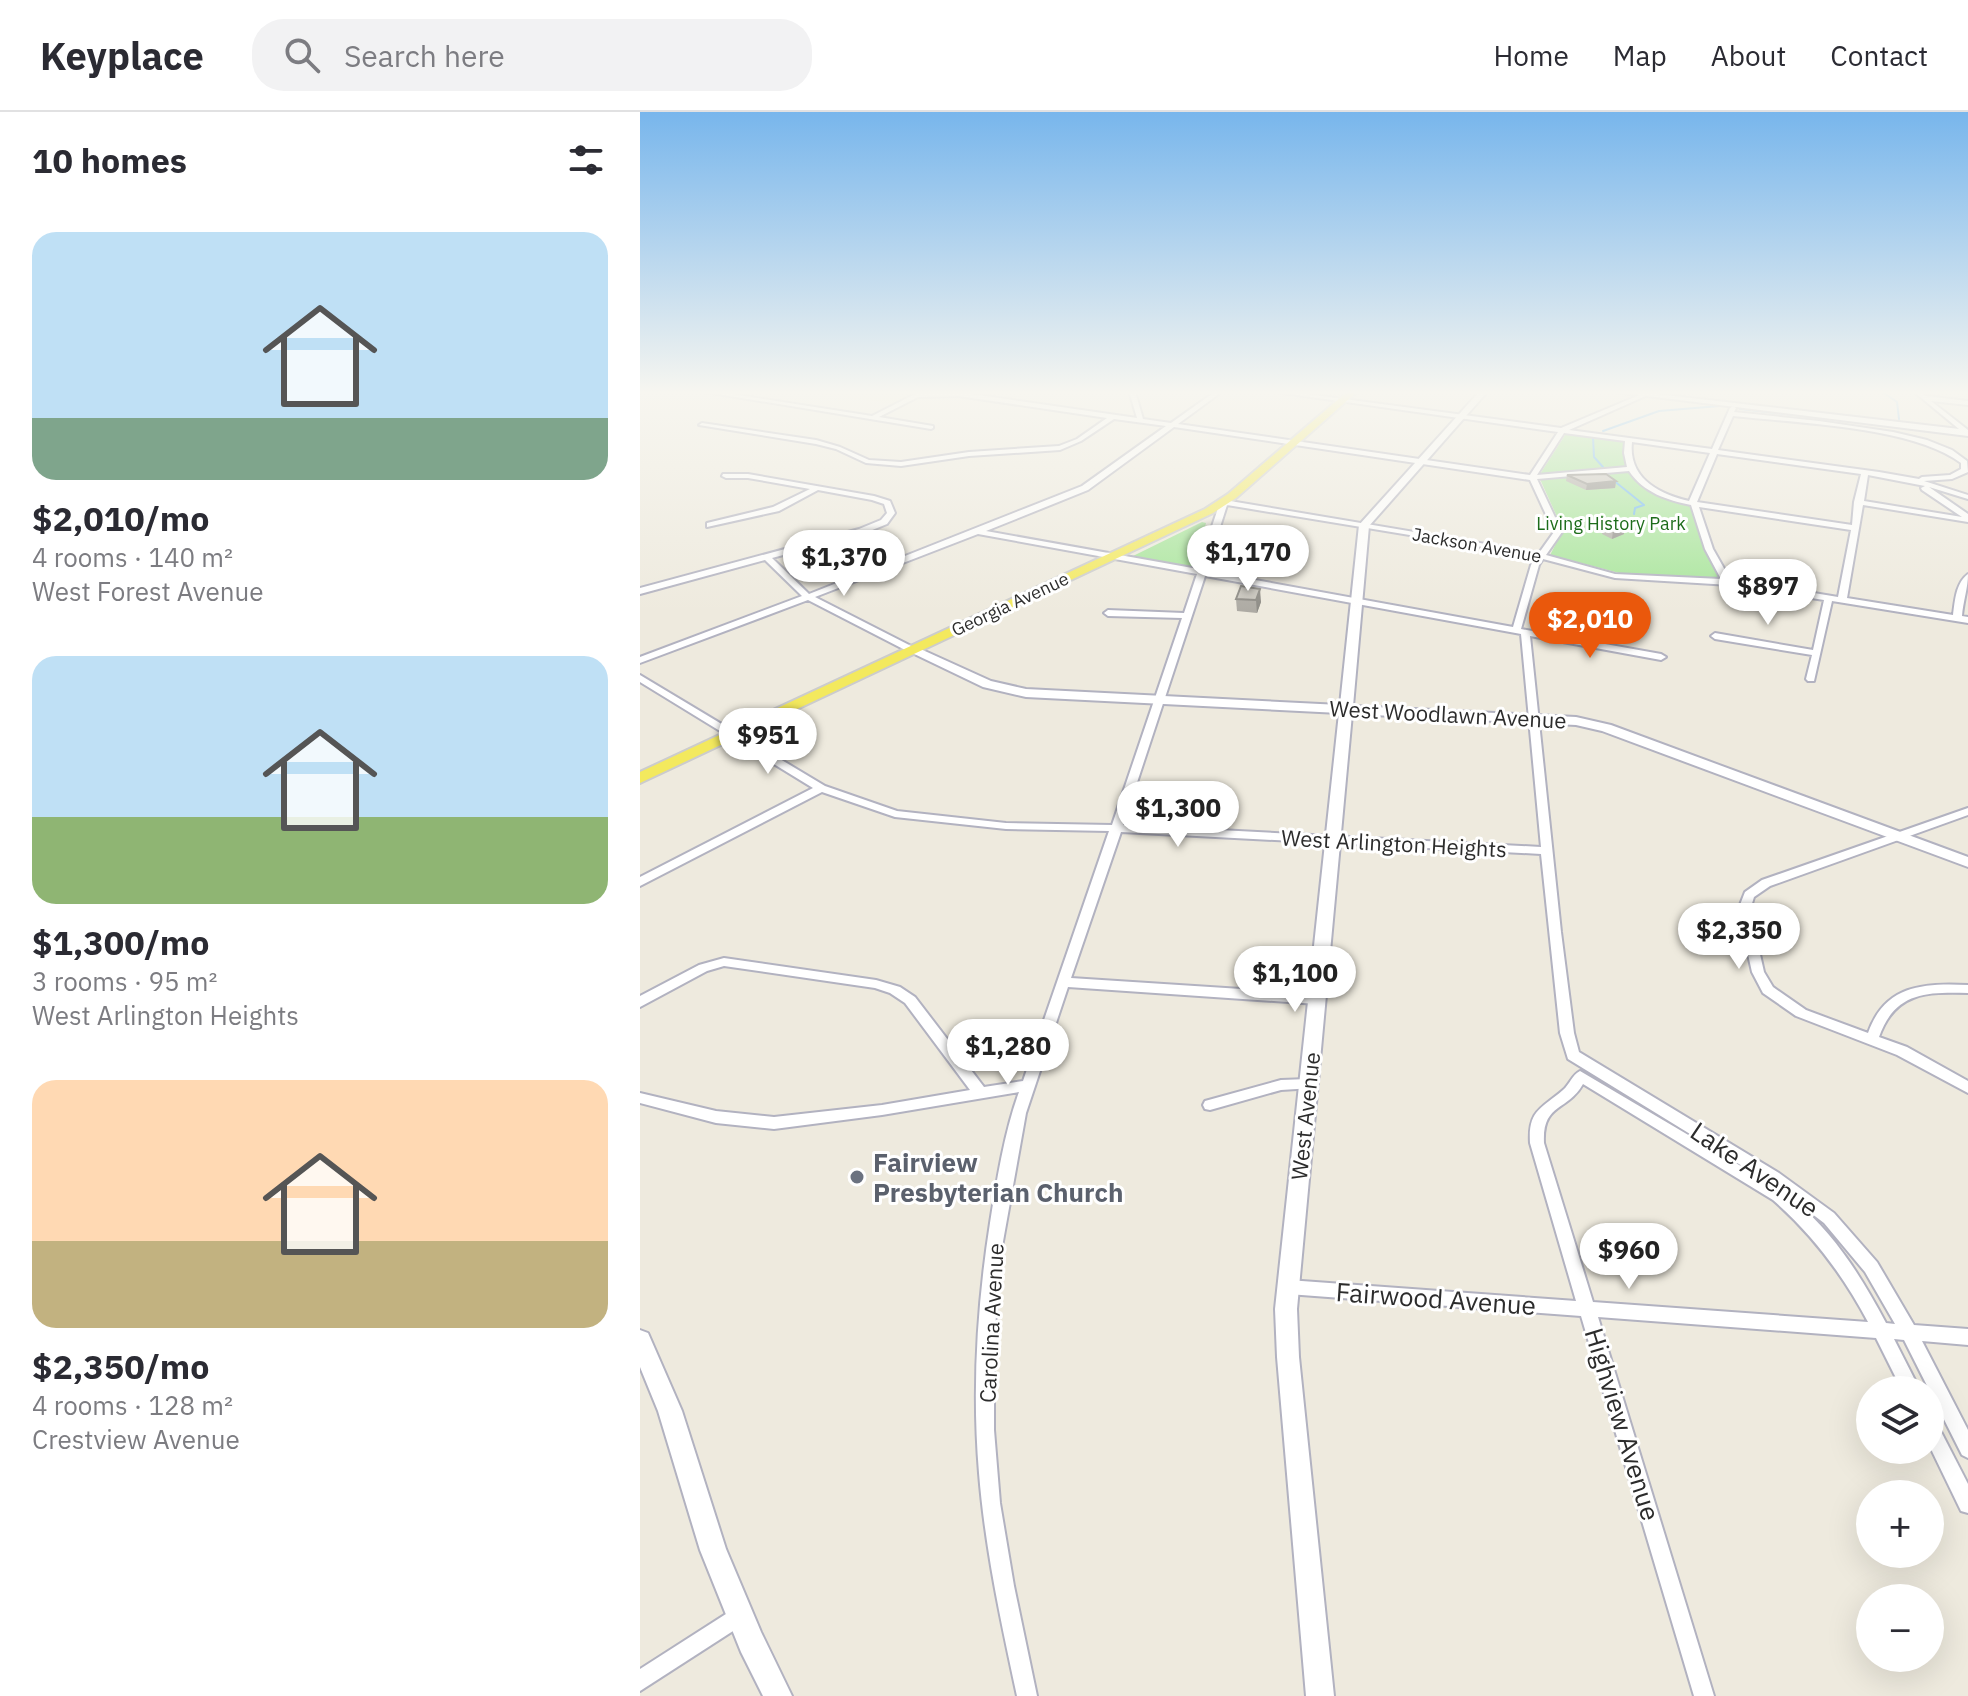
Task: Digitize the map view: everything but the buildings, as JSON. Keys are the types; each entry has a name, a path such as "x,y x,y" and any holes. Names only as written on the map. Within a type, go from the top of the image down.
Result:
{"main road":[{"name":"Georgia Avenue","path":"640,778 1224,502 1267,465"}],"street":[{"path":"640,660 981,532 1085,488 1118,465"},
{"path":"1364,525 1418,465"},
{"path":"1434,465 1533,478 1632,469"},
{"path":"1533,478 1541,465"},
{"path":"1631,465 1650,489 1693,503 1853,528"},
{"path":"1709,465 1693,503 1709,549 1727,582"},
{"path":"1814,465 1913,480 1968,497"},
{"path":"1913,480 1952,477 1963,473 1966,465"},
{"path":"1842,600 1865,472"},
{"path":"640,591 852,534 884,522 891,513 889,506 874,498 744,475 726,476"},
{"path":"1533,478 1557,535 1535,565 1520,632 1534,718 1567,1033 1580,1076"},
{"path":"1913,480 1968,519"},
{"path":"710,525 776,509 817,488"},
{"name":"Jackson Avenue","path":"1224,502 1543,556 1626,577 1727,582 1968,620"},
{"name":"Carolina Avenue","path":"1027,1696 988,1475 986,1365 991,1277 1004,1176 1029,1085 1224,502"},
{"path":"1858,502 1968,519"},
{"name":"West Avenue","path":"1320,1696 1288,1357 1288,1287 1364,525"},
{"path":"981,532 1661,657"},
{"path":"767,557 808,597 912,650"},
{"path":"1957,618 1960,593 1968,576"},
{"path":"1811,679 1829,597"},
{"path":"1108,613 1188,616"},
{"path":"1715,636 1817,653"},
{"name":"West Woodlawn Avenue","path":"912,650 1006,690 1534,718 1597,725 1968,862"},
{"name":"West Arlington Heights","path":"640,678 821,788 879,810 915,817 1006,826 1117,828 1547,851"},
{"path":"640,882 821,788"},
{"path":"1968,811 1766,883 1753,890 1744,904 1758,972 1768,990 1801,1013 1872,1039 1968,1088"},
{"path":"640,1002 703,968 724,962 876,984 895,990 910,1000 980,1093"},
{"path":"1064,982 1317,999"},
{"path":"1872,1039 1881,1013 1903,996 1927,991 1968,989"},
{"name":"Lake Avenue","path":"1573,1055 1747,1160 1812,1204 1865,1259 1909,1332 1968,1449"},
{"name":"Lake Avenue","path":"1580,1076 1789,1203 1812,1225 1843,1264 1904,1376"},
{"name":"Highview Avenue","path":"1580,1076 1572,1090 1544,1110 1535,1134 1704,1696"},
{"path":"1210,1105 1281,1085 1308,1084"},
{"path":"640,1098 716,1117 774,1123 882,1110 1029,1085"},
{"name":"Fairwood Avenue","path":"1288,1287 1968,1337"},
{"path":"640,1340 670,1411 713,1550 778,1696"},
{"path":"1944,1456 1968,1504"},
{"path":"640,1681 740,1615"}],"green space":[{"path":"1546,465 1628,465 1629,468 1540,474"},
{"name":"Living History Park","path":"1630,472 1647,490 1689,504 1702,540 1723,579 1627,575 1550,555 1563,530 1539,477"},
{"path":"1202,522 1206,523 1194,567 1133,556"}],"waterway":[{"path":"1613,480 1644,505 1635,508 1634,514"}],"place":[{"name":"Fairview Presbyterian Church","path":"857,1177"}]}
